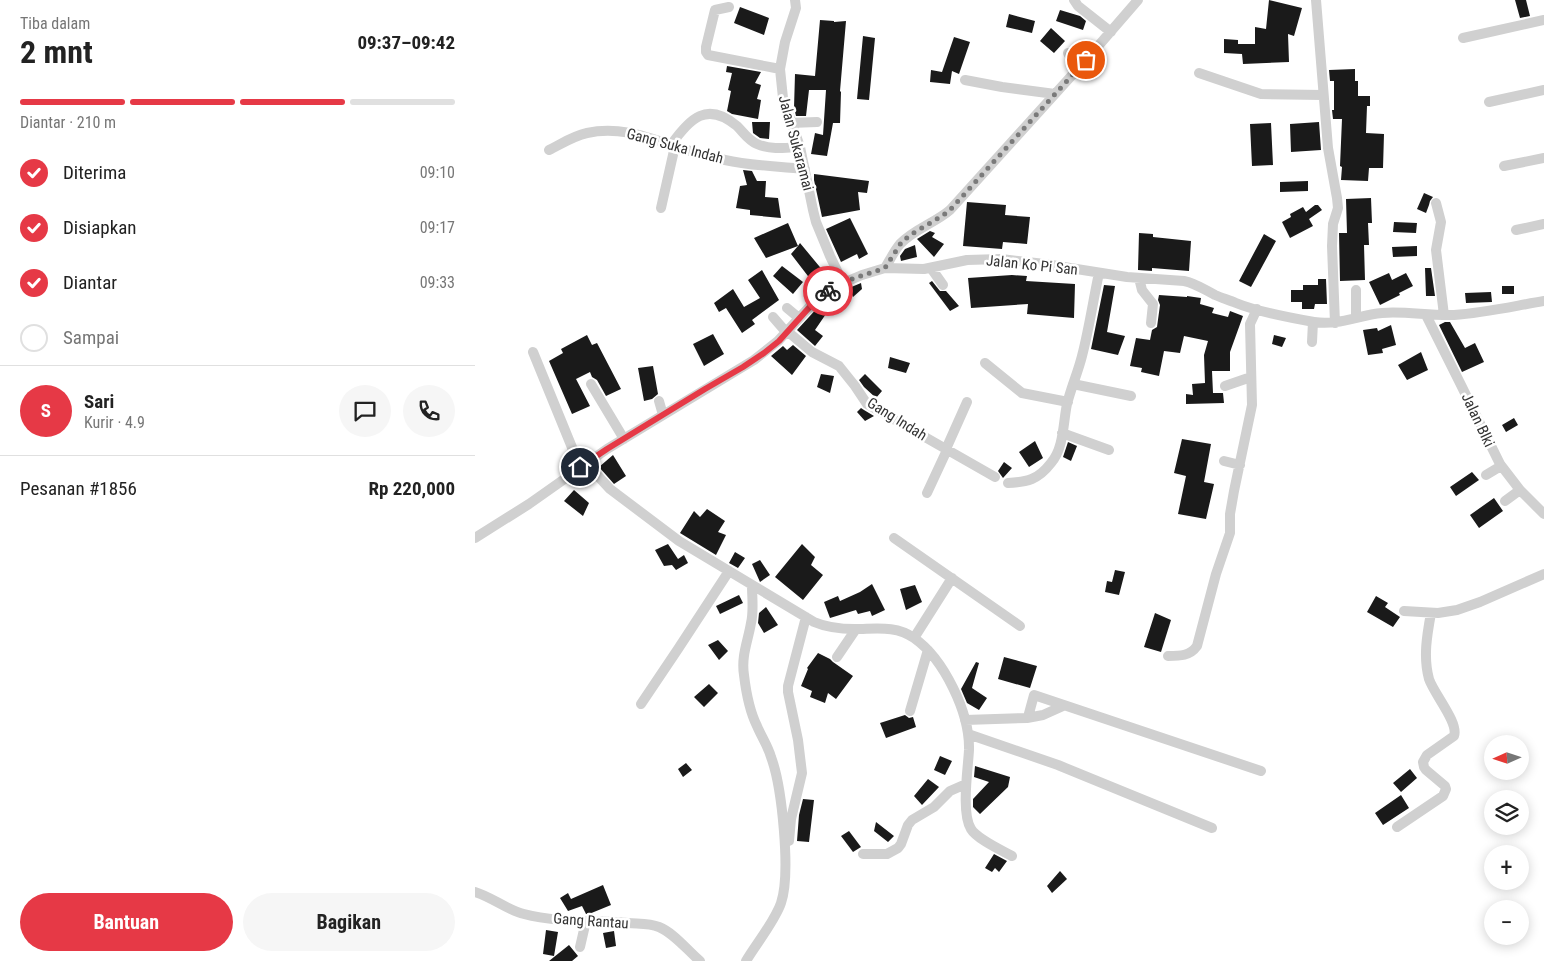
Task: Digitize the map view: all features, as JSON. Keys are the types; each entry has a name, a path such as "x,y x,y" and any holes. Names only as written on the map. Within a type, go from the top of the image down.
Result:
{"street":[{"name":"Jalan Sukaramai","path":"795,0 796,8 785,42 780,69 783,98 800,147 816,222 843,283"},
{"path":"1074,0 1078,6 1111,32"},
{"path":"885,268 901,243 910,235 950,210 1138,0"},
{"path":"1316,0 1328,148 1338,208 1333,224 1332,246 1335,323"},
{"path":"729,7 715,10 706,47 708,55 780,69"},
{"path":"1463,38 1544,20"},
{"path":"1068,53 1078,69"},
{"path":"1199,73 1261,94 1323,95"},
{"path":"965,80 1055,94"},
{"path":"1489,102 1544,90"},
{"path":"661,208 673,146 677,136 701,114 713,113 728,120 737,126 749,140 768,148 800,147"},
{"path":"790,122 817,122"},
{"name":"Gang Suka Indah","path":"549,150 579,136 599,131 634,133 673,146 727,160 805,168"},
{"path":"1504,166 1544,158"},
{"path":"1436,203 1441,222 1436,250 1444,315"},
{"path":"1516,230 1544,224"},
{"name":"Jalan Ko Pi San","path":"475,538 529,504 583,465 754,360 771,347 816,300 843,283 885,268 931,268 967,260 1001,259 1139,278 1190,282 1215,295 1239,304 1313,322 1335,323 1391,313 1444,315 1544,301"},
{"path":"931,268 943,285"},
{"path":"1008,483 1033,480 1050,465 1057,454 1068,402 1085,343 1099,273"},
{"path":"1139,278 1142,290 1153,304 1151,323"},
{"path":"1356,318 1357,290"},
{"path":"787,308 799,318"},
{"path":"1168,656 1191,653 1197,646 1216,574 1230,533 1232,504 1252,405 1250,324 1257,309"},
{"name":"Jalan Blki","path":"1426,315 1501,466 1520,490 1544,514"},
{"name":"Gang Indah","path":"773,317 813,352 839,366 867,404 995,477"},
{"path":"1312,342 1313,322"},
{"path":"533,352 583,465 632,506 679,540 751,585 825,627 892,629 904,632 928,650 941,665 954,690 965,720 969,753 966,784 968,819 971,829 978,836 1012,856"},
{"path":"985,363 1021,393 1068,402"},
{"path":"1225,386 1251,377"},
{"path":"591,384 624,439"},
{"path":"1073,384 1131,396"},
{"path":"659,401 663,415"},
{"path":"927,493 967,402"},
{"path":"1062,433 1109,450"},
{"path":"1223,461 1240,465"},
{"path":"1486,475 1501,466"},
{"path":"1505,500 1520,490"},
{"path":"894,538 1020,626"},
{"path":"641,704 729,571"},
{"path":"1404,611 1438,613 1468,607 1544,574"},
{"path":"914,638 952,578"},
{"path":"751,585 753,614 745,649 743,672 751,711 772,758 775,771 785,846 785,884"},
{"path":"1397,827 1443,796 1445,786 1424,767 1423,762 1427,755 1454,736 1456,731 1455,725 1436,694 1428,674 1425,651 1431,613"},
{"path":"746,961 781,904 785,884 791,819 802,773 788,686 807,617"},
{"path":"837,657 856,629"},
{"path":"910,712 928,650"},
{"path":"1028,717 1034,695 1261,771"},
{"path":"965,720 1043,715 1063,706"},
{"path":"968,734 1058,765 1212,828"},
{"path":"863,854 887,854 898,848 912,820 934,808 950,791 966,784"},
{"name":"Gang Rantau","path":"475,892 523,914 557,919 657,926 671,934 700,961"},
{"path":"579,947 586,921"}],"building":[{"path":"1269,0 1302,8 1294,36 1288,34 1289,62 1243,64 1242,54 1224,53 1224,39 1238,40 1238,44 1255,44 1255,27 1266,29"},
{"path":"1515,0 1526,0 1530,16 1520,18"},
{"path":"740,7 769,18 764,35 734,23"},
{"path":"1060,10 1080,16 1086,21 1083,30 1056,21"},
{"path":"1009,14 1035,21 1032,33 1006,27"},
{"path":"820,20 846,21 840,91 840,123 833,123 827,156 811,154 815,133 823,135 826,90 809,90 806,116 796,116 794,108 795,74 815,76"},
{"path":"1051,28 1065,41 1054,53 1040,41"},
{"path":"863,36 875,38 869,100 857,99"},
{"path":"954,37 970,42 959,74 952,71 950,84 930,82 931,70 942,72"},
{"path":"727,66 761,72 755,83 761,85 757,99 761,100 758,119 732,114 727,111 731,91 728,90 732,73 726,72"},
{"path":"1355,69 1355,81 1358,81 1358,96 1370,96 1370,106 1367,106 1366,133 1384,134 1383,168 1369,168 1368,181 1341,180 1342,119 1333,119 1334,81 1330,81 1329,70"},
{"path":"752,122 770,122 769,139 760,138 753,133"},
{"path":"1319,122 1321,150 1291,152 1290,124"},
{"path":"1271,123 1273,165 1252,166 1250,124"},
{"path":"743,170 752,171 757,181 766,181 765,197 778,198 781,218 750,215 750,210 736,208 740,186 747,185"},
{"path":"814,174 869,181 867,193 858,192 860,210 822,217"},
{"path":"1308,181 1308,191 1280,192 1280,182"},
{"path":"1424,193 1433,197 1426,213 1417,209"},
{"path":"1371,198 1372,223 1368,223 1369,245 1364,245 1365,280 1340,281 1339,233 1347,233 1346,199"},
{"path":"967,202 1006,205 1005,215 1030,217 1027,244 1003,242 1002,249 963,246"},
{"path":"1315,205 1318,205 1322,210 1309,219 1313,226 1290,238 1282,222 1291,217 1290,214 1303,207 1306,212"},
{"path":"850,218 868,254 859,259 857,254 841,262 826,229"},
{"path":"1394,222 1417,223 1416,233 1393,232"},
{"path":"788,223 798,246 766,258 754,238"},
{"path":"930,231 935,233 932,237 944,244 934,257 917,239"},
{"path":"1139,233 1153,234 1153,237 1191,241 1189,271 1152,268 1152,271 1138,270"},
{"path":"1264,234 1276,241 1251,287 1239,281"},
{"path":"800,243 824,272 814,280 811,280 791,254"},
{"path":"915,245 917,257 901,261 900,256 905,249"},
{"path":"1417,246 1417,256 1393,257 1392,247"},
{"path":"782,266 803,282 793,294 773,276"},
{"path":"1425,268 1431,268 1435,296 1426,296"},
{"path":"762,270 779,300 752,320 755,324 742,333 726,308 719,312 714,303 733,289 744,307 760,298 748,280"},
{"path":"1389,273 1392,280 1406,273 1413,286 1380,305 1369,282"},
{"path":"1012,275 1027,276 1026,281 1075,284 1074,318 1027,314 1028,304 971,308 968,278"},
{"path":"1318,279 1326,279 1327,304 1315,304 1314,309 1302,309 1302,302 1291,302 1291,290 1303,290 1303,285 1318,285"},
{"path":"932,281 940,291 946,291 959,306 950,311 929,283"},
{"path":"861,283 862,289 853,297 849,288"},
{"path":"1104,285 1115,286 1107,332 1125,336 1118,355 1091,349"},
{"path":"1502,286 1514,286 1514,294 1502,294"},
{"path":"1491,292 1492,302 1466,303 1465,293"},
{"path":"841,293 848,302 834,313 830,308 815,330 823,336 815,346 797,330 820,305"},
{"path":"1159,295 1201,298 1200,304 1214,308 1212,313 1228,317 1230,311 1243,316 1230,352 1230,371 1212,371 1213,393 1223,393 1224,403 1186,404 1186,394 1193,395 1192,384 1205,383 1204,355 1208,341 1184,336 1180,353 1164,351 1159,376 1141,372 1142,368 1130,366 1136,338 1150,340 1152,330 1157,327 1160,305"},
{"path":"1450,322 1465,348 1475,343 1484,362 1462,372 1439,325"},
{"path":"1391,325 1396,345 1382,349 1383,353 1368,355 1363,330 1377,328 1378,331"},
{"path":"713,334 724,354 704,366 693,344"},
{"path":"587,335 592,345 597,343 621,389 606,396 590,372 576,379 590,406 572,414 549,361 563,353 561,349"},
{"path":"1274,335 1286,338 1282,347 1272,344"},
{"path":"793,345 806,356 792,375 771,356 783,346 787,350"},
{"path":"1421,352 1428,370 1407,380 1398,365"},
{"path":"890,357 910,363 906,373 888,368"},
{"path":"653,366 658,394 652,399 644,401 638,368"},
{"path":"821,374 834,376 830,393 817,387"},
{"path":"865,374 882,391 876,398 859,380"},
{"path":"861,408 874,416 865,421 857,412"},
{"path":"1514,418 1518,425 1506,432 1502,425"},
{"path":"1182,439 1211,444 1204,482 1214,484 1206,519 1178,514 1186,476 1174,473"},
{"path":"1035,441 1043,458 1029,467 1019,452"},
{"path":"1068,442 1077,446 1071,461 1063,457"},
{"path":"613,455 626,476 614,484 599,467"},
{"path":"1004,462 1012,468 1003,478 998,471"},
{"path":"1472,472 1479,480 1456,496 1450,487"},
{"path":"574,490 589,503 583,516 564,501"},
{"path":"1494,498 1503,511 1479,528 1470,515"},
{"path":"707,509 725,521 718,532 726,535 716,555 680,533 694,511 700,517"},
{"path":"668,544 678,559 684,555 688,563 676,570 672,565 664,566 655,550"},
{"path":"802,544 815,557 811,565 823,575 803,600 775,577"},
{"path":"735,552 745,558 738,568 729,563"},
{"path":"760,560 770,575 760,582 752,564"},
{"path":"1115,570 1125,572 1119,595 1105,592 1107,581 1112,582"},
{"path":"872,584 885,610 872,616 870,611 858,614 856,610 830,618 824,602 838,596 840,601"},
{"path":"915,585 922,602 906,610 900,589"},
{"path":"739,595 743,603 720,614 716,606"},
{"path":"1376,596 1388,603 1385,607 1400,617 1393,627 1367,612"},
{"path":"766,607 778,625 764,633 758,623 759,613"},
{"path":"1155,613 1171,620 1161,652 1144,647"},
{"path":"718,640 728,651 719,660 708,645"},
{"path":"818,653 830,659 853,676 836,699 828,693 825,703 810,697 812,691 801,686 807,668"},
{"path":"1004,657 1037,666 1030,688 998,679"},
{"path":"976,662 979,663 972,688 987,698 979,710 967,703 961,689"},
{"path":"709,684 718,693 704,707 694,697"},
{"path":"905,715 909,718 913,717 916,727 886,738 880,723"},
{"path":"940,756 952,761 945,775 934,770"},
{"path":"686,763 692,770 683,777 678,769"},
{"path":"975,766 1010,777 1008,787 980,814 973,807 973,799 989,782 974,777"},
{"path":"1410,769 1417,778 1401,792 1393,783"},
{"path":"928,779 939,787 922,805 914,796"},
{"path":"1401,795 1409,808 1383,825 1375,813"},
{"path":"803,799 814,800 809,842 797,841 799,815"},
{"path":"876,822 894,836 888,842 874,831"},
{"path":"849,831 861,847 853,852 841,836"},
{"path":"994,854 1007,861 999,872 995,868 992,872 985,868"},
{"path":"1060,871 1067,879 1052,893 1047,886"},
{"path":"603,885 611,905 589,914 586,914 582,906 568,911 560,898 568,893 571,899"},
{"path":"546,930 558,932 554,956 543,954"},
{"path":"614,931 616,946 606,948 603,933"},
{"path":"569,945 578,956 572,961 549,961"}],"way so far":[{"path":"828,291 849,280 885,268 901,243 910,235 950,210 1086,60"}],"route":[{"path":"580,467 764,353 779,341 805,310 828,291"}]}
